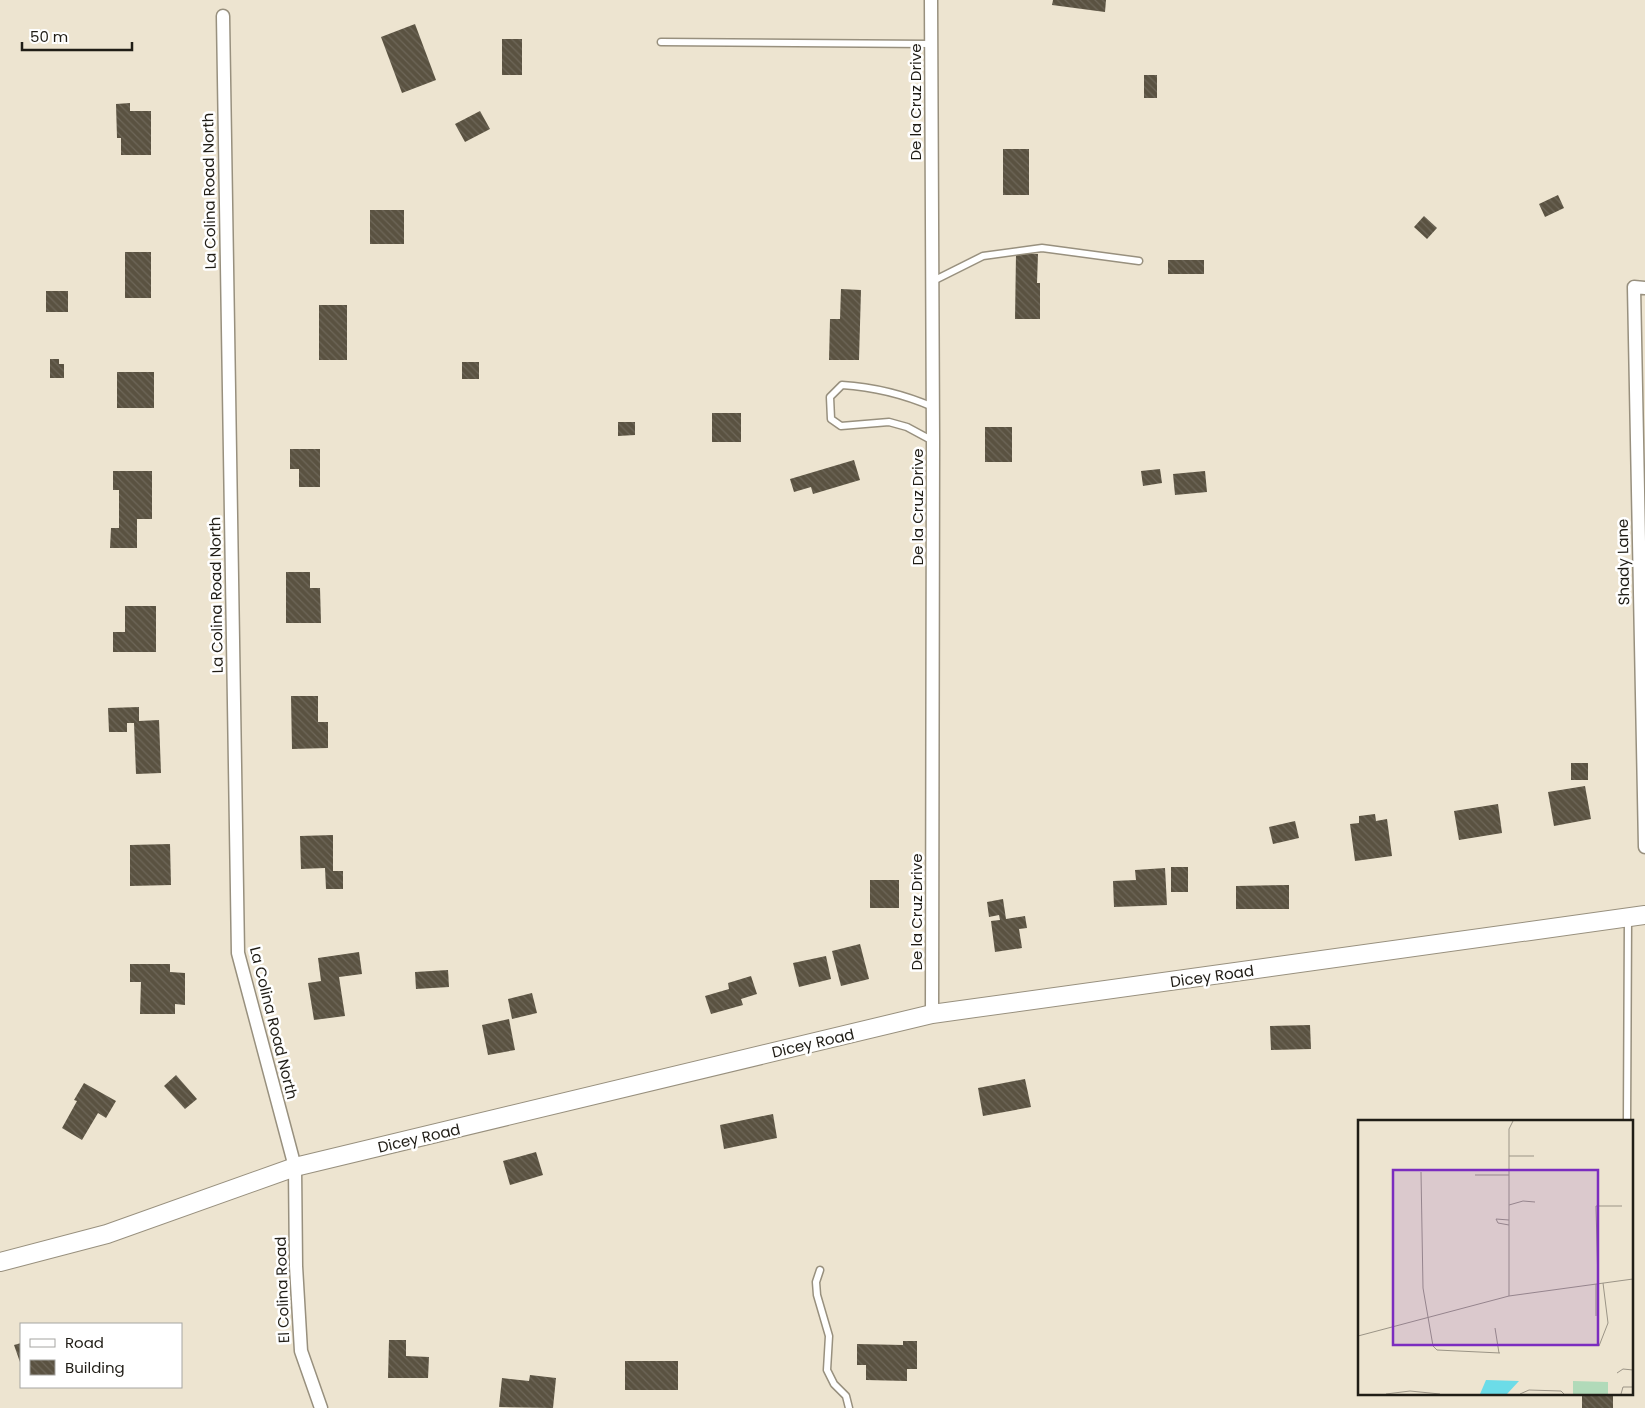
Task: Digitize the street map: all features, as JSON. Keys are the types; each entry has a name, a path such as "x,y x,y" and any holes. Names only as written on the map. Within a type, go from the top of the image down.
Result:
{"street":[{"name":"De la Cruz Drive","path":"931,0 933,281 932,1014"},
{"name":"La Colina Road North","path":"223,16 238,953 295,1167"},
{"name":"Shady Lane","path":"1645,288 1634,287 1645,847"},
{"name":"Dicey Road","path":"0,1262 106,1234 295,1167 932,1014 1636,917"},
{"name":"El Colina Road","path":"295,1167 296,1266 301,1351 321,1408"}],"lane":[{"path":"661,42 930,44"},
{"path":"933,281 983,256 1042,248 1138,261"},
{"path":"932,406 912,398 864,386 842,385 830,397 831,419 841,426 889,422 907,427 933,441"},
{"path":"1628,1120 1636,917"},
{"path":"820,1270 816,1282 817,1294 829,1336 827,1370 834,1384 846,1396 849,1408"}],"building":[{"path":"1053,0 1106,0 1105,12 1052,5"},
{"path":"415,24 436,80 402,93 381,37"},
{"path":"502,39 522,39 522,75 502,75"},
{"path":"1144,75 1157,75 1157,98 1144,98"},
{"path":"130,103 130,111 151,111 151,155 121,155 121,138 117,138 116,104"},
{"path":"480,111 490,129 465,142 455,124"},
{"path":"1003,149 1029,149 1029,195 1003,195"},
{"path":"1558,195 1564,208 1545,217 1539,204"},
{"path":"370,210 404,210 404,244 370,244"},
{"path":"1424,216 1437,228 1427,239 1414,227"},
{"path":"125,252 151,252 151,298 125,298"},
{"path":"1016,254 1038,254 1037,283 1040,283 1040,319 1015,319"},
{"path":"1168,260 1204,260 1204,274 1168,274"},
{"path":"841,289 861,290 859,360 829,360 830,319 840,319"},
{"path":"46,291 68,291 68,312 46,312"},
{"path":"319,305 347,305 347,360 319,360"},
{"path":"50,359 59,359 59,364 64,364 64,378 50,378"},
{"path":"462,362 479,362 479,379 462,379"},
{"path":"117,372 154,372 154,408 117,408"},
{"path":"712,413 741,413 741,442 712,442"},
{"path":"618,422 635,422 635,435 618,436"},
{"path":"985,427 1012,427 1012,462 985,462"},
{"path":"290,449 320,449 320,487 299,487 299,469 290,469"},
{"path":"854,460 860,480 813,494 811,487 794,492 790,479"},
{"path":"1160,469 1162,483 1143,486 1141,471"},
{"path":"113,471 152,471 152,519 137,519 137,548 110,548 111,528 119,528 119,490 113,490"},
{"path":"1205,471 1207,492 1175,495 1173,474"},
{"path":"286,572 310,572 310,588 320,588 321,623 286,623"},
{"path":"125,606 156,606 156,652 113,652 113,632 125,632"},
{"path":"291,696 318,696 318,722 328,722 328,748 292,749"},
{"path":"139,707 139,721 159,720 161,773 136,774 134,723 127,723 127,732 109,732 108,708"},
{"path":"1571,763 1588,763 1588,780 1571,780"},
{"path":"1585,786 1591,819 1554,826 1548,792"},
{"path":"1498,804 1502,833 1459,840 1454,811"},
{"path":"1375,814 1376,821 1387,819 1392,856 1355,861 1350,824 1359,823 1359,816"},
{"path":"1295,821 1299,838 1273,844 1269,827"},
{"path":"333,835 333,871 343,871 343,889 326,889 325,868 301,869 300,836"},
{"path":"170,844 171,885 130,886 130,845"},
{"path":"1171,867 1188,867 1188,892 1171,892"},
{"path":"1165,868 1167,905 1114,907 1113,881 1136,880 1135,870"},
{"path":"870,880 899,880 899,908 870,908"},
{"path":"1289,885 1289,909 1236,909 1236,886"},
{"path":"1003,899 1006,919 1025,916 1027,928 1019,929 1022,948 995,952 991,921 1000,920 999,915 989,917 987,902"},
{"path":"860,944 869,979 841,986 832,951"},
{"path":"359,952 362,974 339,977 345,1016 314,1020 308,983 321,981 318,958"},
{"path":"826,956 831,979 799,987 793,963"},
{"path":"130,964 170,964 170,972 185,973 185,1005 175,1004 175,1014 140,1014 141,982 130,982"},
{"path":"448,970 449,987 416,989 415,972"},
{"path":"751,976 757,994 741,999 743,1005 711,1014 705,996 729,989 728,983"},
{"path":"532,993 537,1013 512,1019 508,999"},
{"path":"509,1019 515,1050 488,1055 482,1025"},
{"path":"1310,1025 1311,1049 1271,1050 1270,1026"},
{"path":"176,1075 197,1099 185,1109 164,1086"},
{"path":"1025,1079 1031,1107 983,1116 978,1088"},
{"path":"84,1083 116,1101 106,1118 98,1113 82,1140 62,1128 77,1101 74,1100"},
{"path":"773,1114 777,1138 724,1149 720,1125"},
{"path":"536,1152 543,1175 510,1185 503,1161"},
{"path":"389,1340 406,1340 406,1356 429,1357 428,1378 388,1378"},
{"path":"903,1341 917,1341 917,1369 907,1369 907,1381 866,1380 866,1365 857,1365 857,1344 903,1345"},
{"path":"20,1343 20,1362 14,1345"},
{"path":"625,1361 678,1361 678,1390 625,1390"},
{"path":"530,1375 556,1378 553,1408 499,1407 502,1378 529,1381"},
{"path":"1582,1396 1613,1396 1613,1408 1582,1408"}]}
